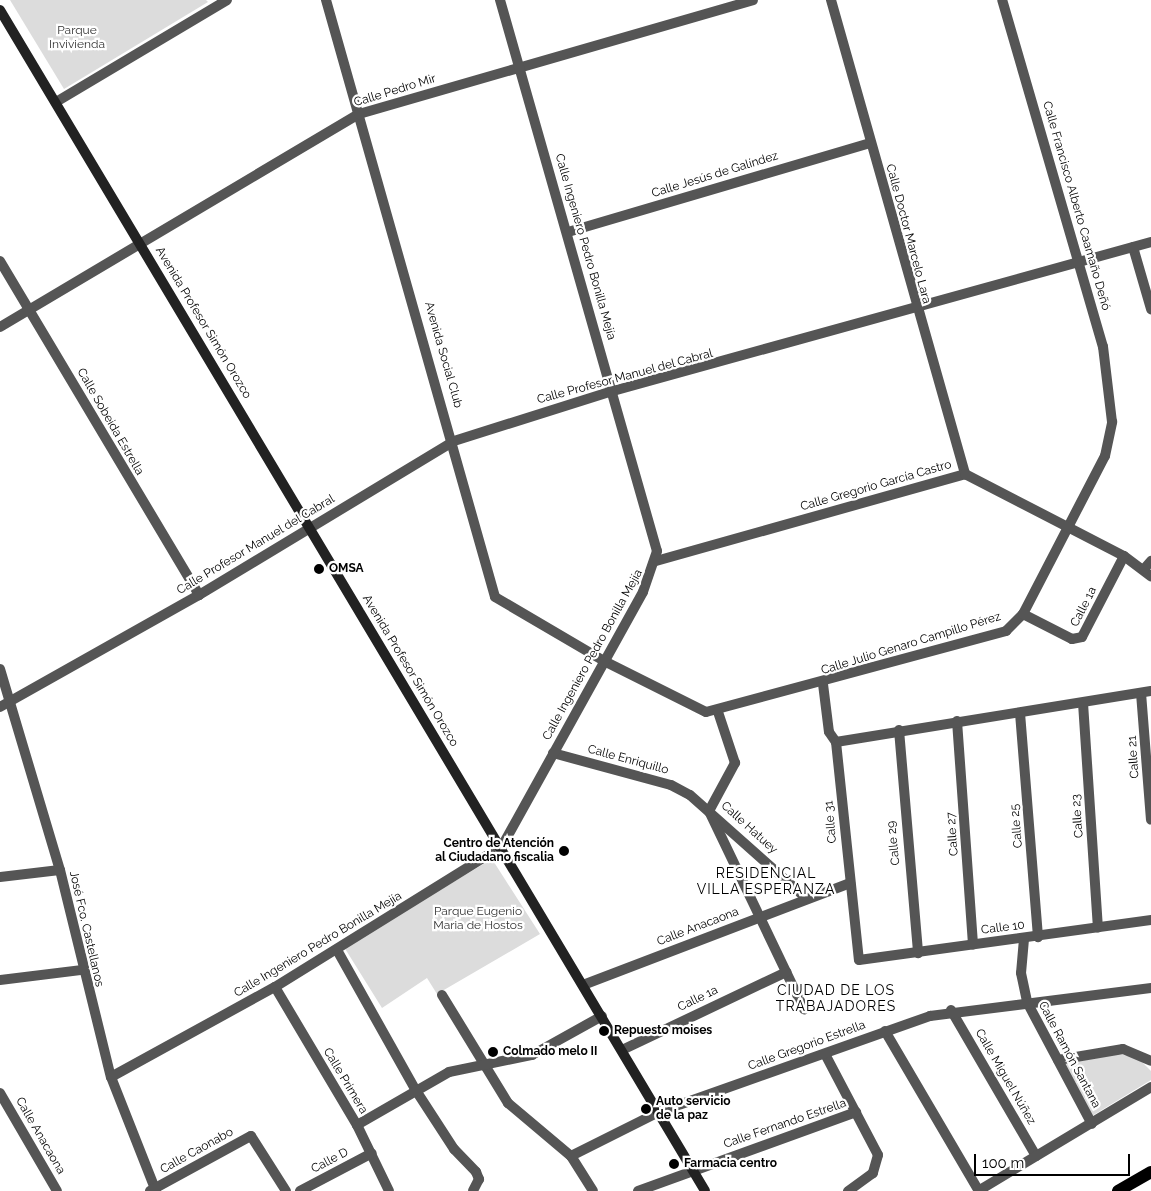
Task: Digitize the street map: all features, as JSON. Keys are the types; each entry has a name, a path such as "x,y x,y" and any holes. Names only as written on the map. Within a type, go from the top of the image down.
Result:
{"main road":[{"name":"Avenida Profesor Simón Orozco","path":"0,10 141,242 308,526 502,846 706,1191"},
{"path":"1118,1191 1151,1172"}],"street":[{"path":"56,102 227,0"},
{"name":"Avenida Social Club","path":"326,0 454,441 495,597 604,661"},
{"name":"Calle Ingeniero Pedro Bonilla Mejía","path":"111,1077 275,987 502,846 604,661 656,561 655,541 500,0"},
{"name":"Calle Pedro Mir","path":"0,327 31,312 141,242 359,114 753,0"},
{"name":"Calle Doctor Marcelo Lara","path":"831,0 916,310 965,474"},
{"name":"Calle Francisco Alberto Caamaño Deñó","path":"1002,0 1103,347 1112,422"},
{"name":"Calle Jesús de Galíndez","path":"568,232 870,143"},
{"name":"Calle Profesor Manuel del Cabral","path":"4,705 199,595 308,526 454,441 613,391 916,310 1078,261 1151,242"},
{"path":"1134,247 1151,309"},
{"name":"Calle Sobeida Estrella","path":"0,261 199,595"},
{"name":"Calle Julio Genaro Campillo Pérez","path":"604,661 693,709 718,712 1006,631 1023,614 1070,528 1105,456 1112,422"},
{"name":"Calle Gregorio García Castro","path":"656,561 965,474 1149,569"},
{"name":"Calle 1a","path":"1023,614 1072,639 1082,637 1124,556"},
{"name":"José Fco. Castellanos","path":"0,669 4,705 60,870 82,970 111,1077 154,1190"},
{"name":"Calle 31","path":"823,684 829,732 836,742 859,960"},
{"path":"836,742 899,730 1020,713 1146,692"},
{"name":"Calle 21","path":"1146,692 1151,820"},
{"name":"Calle 23","path":"1083,702 1098,927"},
{"name":"Calle Hatuey","path":"718,712 735,763 709,811 806,898"},
{"name":"Calle 25","path":"1020,713 1038,937"},
{"name":"Calle 27","path":"957,721 974,944"},
{"name":"Calle 29","path":"899,730 918,953"},
{"name":"Calle Enriquillo","path":"553,753 671,785 709,811"},
{"path":"709,811 758,918 804,1009"},
{"path":"0,877 60,870"},
{"name":"Calle Anacaona","path":"583,985 806,898 850,883"},
{"name":"Calle 10","path":"859,960 1024,939 1151,920"},
{"name":"Calle Ramón Santana","path":"1024,939 1022,973 1027,1002 1092,1124"},
{"path":"337,950 415,1089 454,1149 476,1172 480,1179 473,1191"},
{"path":"0,980 82,970"},
{"name":"Calle 1a","path":"622,1050 786,972"},
{"name":"Calle Primera","path":"275,987 357,1125 389,1191"},
{"name":"Calle Gregorio Estrella","path":"571,1156 659,1112 885,1031 951,1010 1151,988"},
{"path":"442,995 482,1065 517,1114 571,1156 593,1191"},
{"name":"Calle Miguel Núñez","path":"951,1010 1036,1156"},
{"path":"357,1125 415,1089 449,1072 532,1055 602,1016"},
{"path":"885,1031 979,1191 1151,1087"},
{"path":"1058,1060 1123,1050 1151,1061"},
{"path":"825,1054 878,1155 874,1173 848,1191"},
{"name":"Calle Anacaona","path":"0,1093 58,1191"},
{"name":"Calle Fernando Estrella","path":"638,1191 856,1112"},
{"name":"Calle Caonabo","path":"154,1190 251,1136 286,1191"},
{"name":"Calle D","path":"300,1191 372,1153"}],"green space":[{"name":"Parque Invivienda","path":"10,0 206,0 208,2 64,89"},
{"name":"Parque Eugenio Maria de Hostos","path":"492,859 540,934 437,994 427,978 382,1008 344,947"},
{"path":"1109,1052 1138,1058 1151,1071 1151,1080 1087,1119 1058,1066"}],"place":[{"name":"OMSA","path":"319,569"},
{"name":"Centro de Atención al Ciudadano fiscalia","path":"564,851"},
{"name":"Repuesto moises","path":"604,1031"},
{"name":"Colmado melo II","path":"493,1052"},
{"name":"Auto servicio de la paz","path":"646,1109"},
{"name":"Farmacia centro","path":"674,1164"}],"district":[{"name":"RESIDENCIAL VILLA ESPERANZA","path":"766,882"},
{"name":"CIUDAD DE LOS TRABAJADORES","path":"836,998"}]}
